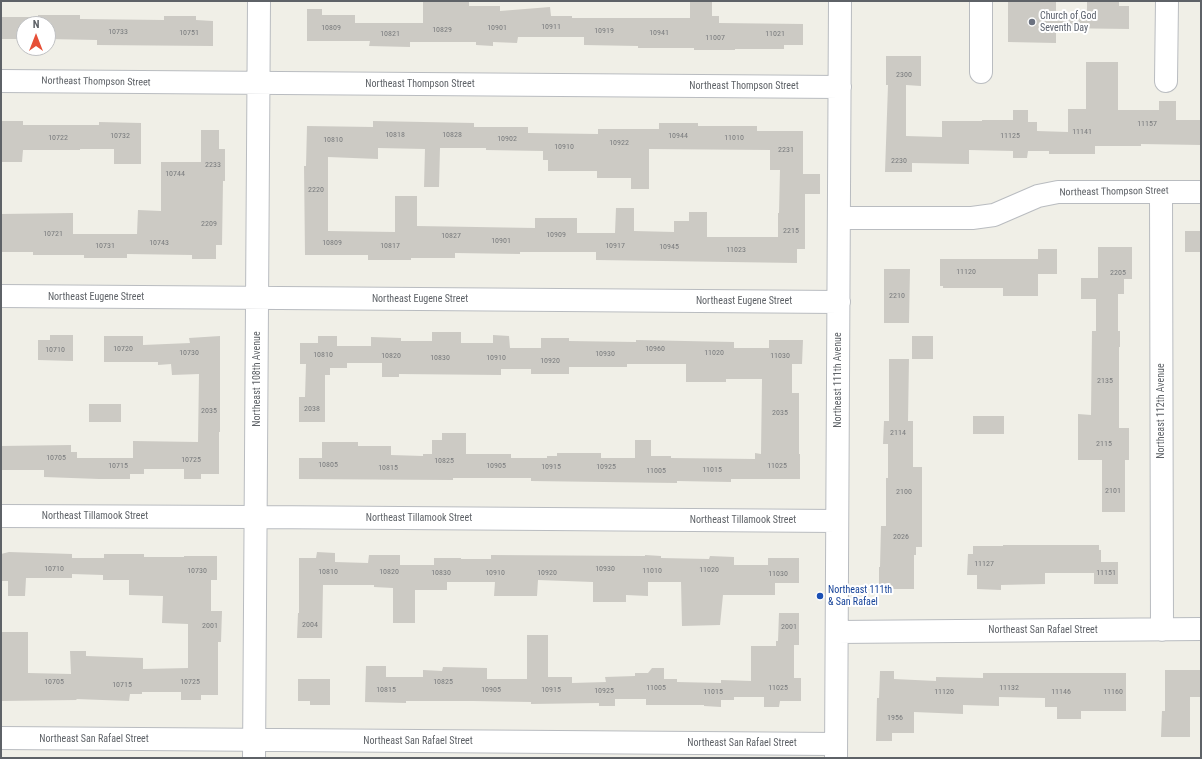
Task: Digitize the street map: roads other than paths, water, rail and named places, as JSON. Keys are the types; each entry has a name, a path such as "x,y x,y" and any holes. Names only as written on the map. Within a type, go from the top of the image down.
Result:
{"street":[{"name":"Northeast 108th Avenue","path":"255,749 259,1"},
{"name":"Northeast 111th Avenue","path":"836,751 840,1"},
{"path":"981,1 981,72"},
{"path":"1166,1 1166,81"},
{"name":"Northeast Thompson Street","path":"1,81 840,87"},
{"name":"Northeast Thompson Street","path":"839,218 972,218 994,215 1038,196 1058,192 1201,192"},
{"name":"Northeast 112th Avenue","path":"1161,192 1162,630"},
{"name":"Northeast Eugene Street","path":"1,296 839,302"},
{"name":"Northeast Tillamook Street","path":"1,516 837,521"},
{"name":"Northeast San Rafael Street","path":"837,632 1201,630"},
{"name":"Northeast San Rafael Street","path":"1,738 255,749 836,751"}],"place":[{"name":"Church of God Seventh Day","path":"1032,22"},
{"name":"Northeast 111th & San Rafael","path":"820,596"}]}
